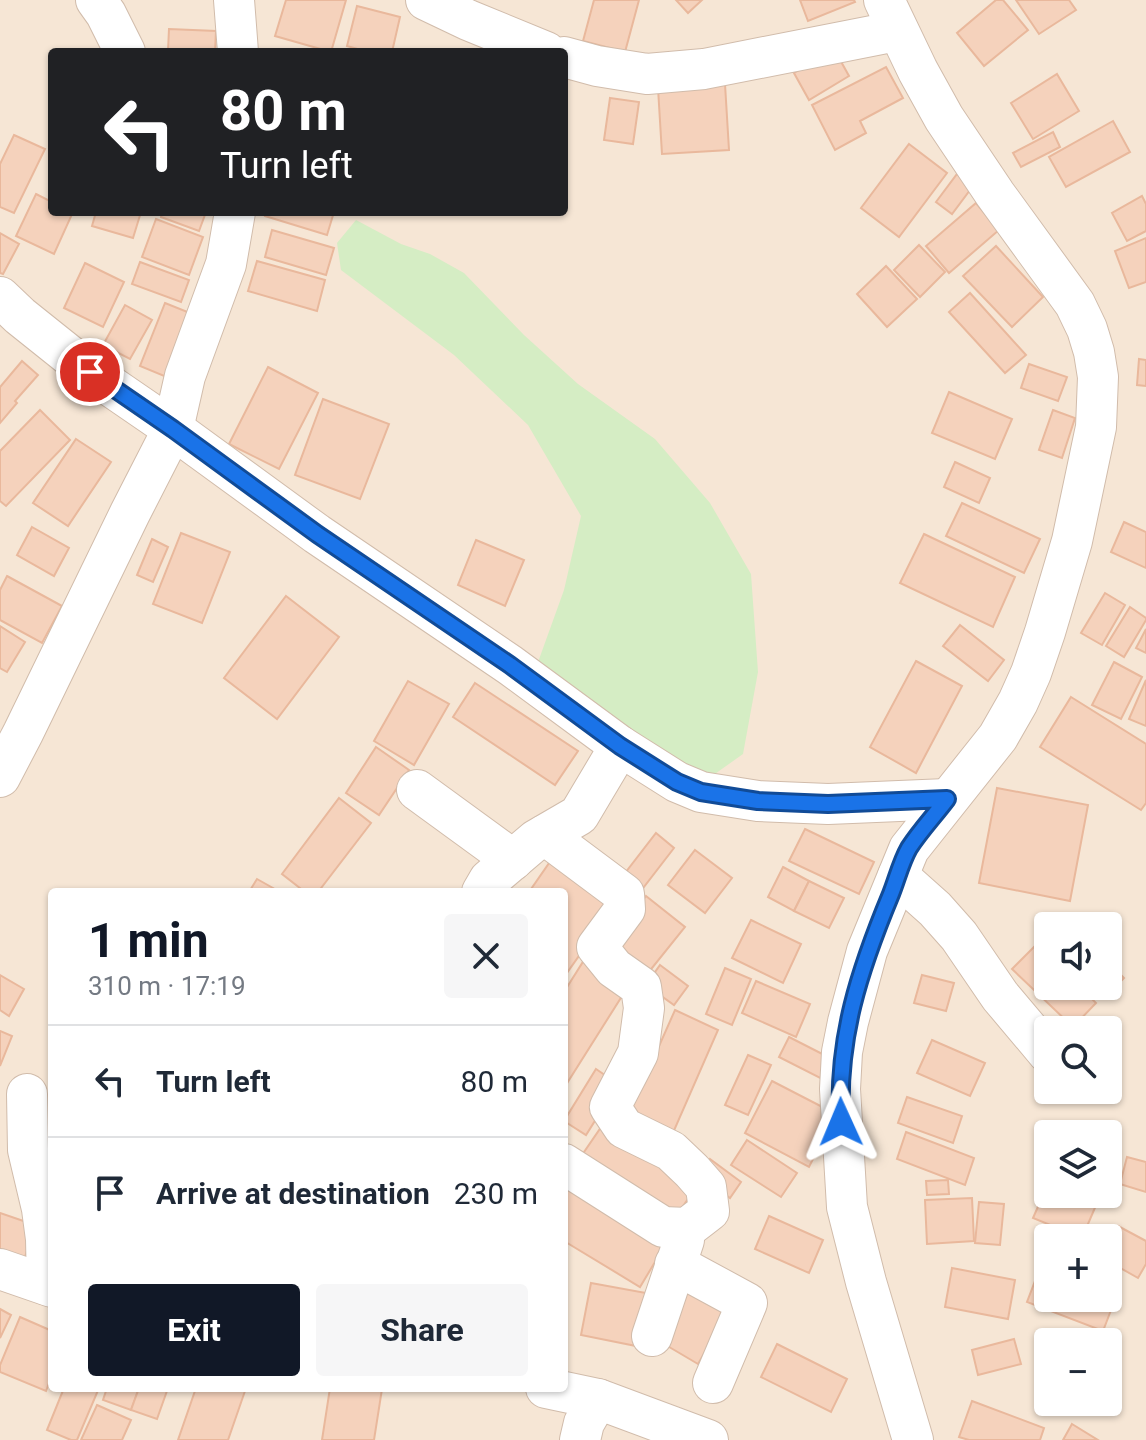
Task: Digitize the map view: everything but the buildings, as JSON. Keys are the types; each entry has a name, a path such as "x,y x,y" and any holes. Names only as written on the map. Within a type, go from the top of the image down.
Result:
{"street":[{"path":"96,0 123,48"},
{"path":"234,0 238,48"},
{"path":"426,0 536,48"},
{"path":"568,58 647,74 704,69 890,15 918,71 965,149 1075,304 1094,352 1098,377 1096,427 1072,541 1031,673 998,737 909,849 867,951 845,1037 840,1089 847,1207 913,1440"},
{"path":"0,777 173,429 185,376 226,264 234,216"},
{"path":"0,297 90,372 317,534 510,665 620,746 677,782 701,792 758,801 828,804 947,799"},
{"path":"484,888 489,880 536,840 579,815 620,746"},
{"path":"417,790 513,860"},
{"path":"545,835 624,894 625,909 597,947 614,968 641,987 644,1008 638,1053 610,1107 624,1128 671,1151 706,1187 709,1211 681,1246 652,1336"},
{"path":"898,876 946,920 1000,996 1034,1036"},
{"path":"27,1094 28,1150 42,1209 48,1262"},
{"path":"568,1167 663,1227 747,1303 713,1383"},
{"path":"0,1269 48,1285"},
{"path":"565,1392 598,1399 708,1440"},
{"path":"580,1440 584,1423 598,1399"}],"shaded area":[{"path":"0,0 1146,0 1146,1440 0,1440"}],"green space":[{"path":"356,220 464,273 524,335 578,384 655,439 710,503 751,574 758,672 743,754 712,776 596,721 533,676 564,590 581,516 528,425 454,355 341,270 337,243"}],"route":[{"path":"90,372 317,534 510,665 620,746 677,782 701,792 758,801 828,804 947,799 909,849 867,951 842,1052 841,1122"}]}
